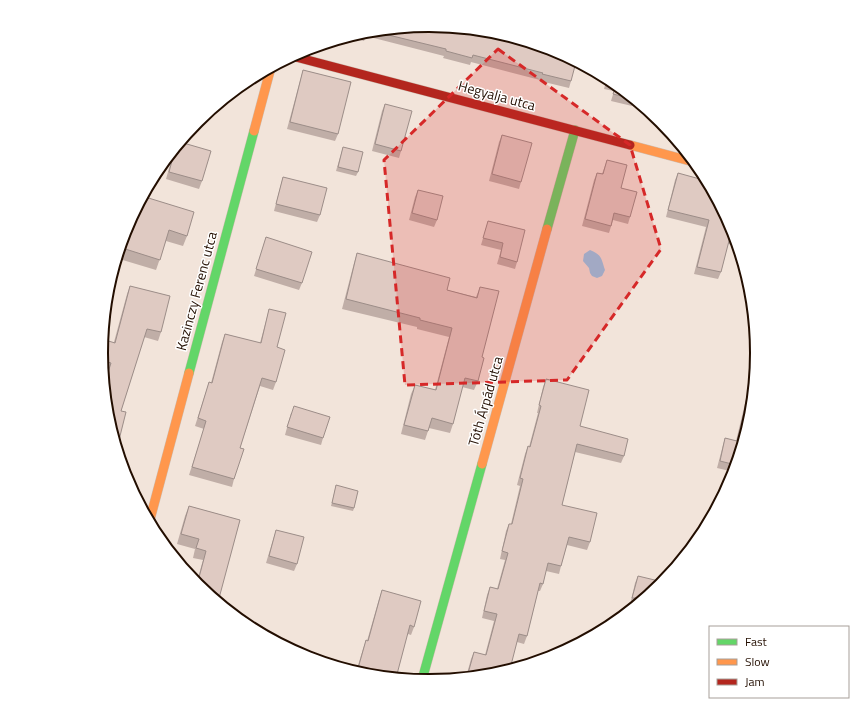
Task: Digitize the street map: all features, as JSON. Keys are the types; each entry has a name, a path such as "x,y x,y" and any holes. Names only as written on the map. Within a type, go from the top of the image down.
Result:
{"street":[{"name":"Hegyalja utca","path":"301,58 684,159"},
{"name":"Kazinczy Ferenc utca","path":"151,514 269,74"},
{"name":"Tóth Árpád utca","path":"424,674 575,130"}],"highlighted area":[{"path":"498,49 630,145 661,249 567,380 405,385 384,160"}],"water":[{"path":"590,250 600,257 605,270 602,276 597,278 592,276 589,268 583,261 584,254"}],"building":[{"path":"428,32 491,38 532,49 575,67 571,81 473,55 472,58 446,51 446,49 388,35"},
{"path":"303,70 351,82 338,134 290,122"},
{"path":"614,91 621,96 613,94"},
{"path":"385,104 412,111 401,151 375,144"},
{"path":"502,135 532,143 521,182 492,174"},
{"path":"185,143 211,151 202,181 169,172 172,161"},
{"path":"343,147 363,152 358,172 338,167"},
{"path":"607,160 627,165 621,188 637,192 630,217 614,213 611,226 585,219 597,173 603,174"},
{"path":"678,173 697,178 716,211 729,241 721,272 697,267 709,220 668,210"},
{"path":"283,177 327,188 320,215 276,204"},
{"path":"418,190 443,196 437,220 412,213"},
{"path":"148,198 194,212 187,236 169,230 160,260 125,249 132,230"},
{"path":"488,221 525,230 517,262 500,257 503,243 483,238"},
{"path":"266,237 312,252 302,283 256,269"},
{"path":"357,253 450,278 447,290 477,298 480,287 499,291 482,357 484,358 478,381 465,378 453,424 432,418 428,431 404,425 415,385 436,390 452,328 420,320 420,318 346,299"},
{"path":"130,286 170,296 161,332 147,329 121,411 126,412 119,439 110,395 108,374 111,363 108,362 108,341 115,343"},
{"path":"269,309 286,313 277,347 285,350 276,382 262,378 240,448 244,449 234,479 192,467 206,421 198,418 209,382 212,383 225,334 261,343"},
{"path":"546,379 589,390 580,426 628,439 624,456 577,444 562,505 597,513 590,542 569,537 561,566 548,563 543,584 540,583 527,636 519,634 512,663 469,671 474,652 486,655 497,614 484,611 490,587 498,589 508,553 502,551 509,524 512,524 523,479 520,478 528,446 530,447 541,406 539,405"},
{"path":"294,406 330,417 323,438 287,427"},
{"path":"742,419 739,436 729,463 720,461 725,438 737,441"},
{"path":"336,485 358,491 354,508 332,503"},
{"path":"189,506 240,520 220,596 199,577 206,551 196,548 199,539 181,534"},
{"path":"276,530 304,537 297,564 269,556"},
{"path":"638,576 655,580 635,598 632,598"},
{"path":"382,590 421,601 414,627 410,625 398,672 359,666 366,640 368,641"}],"traffic: fast":[{"path":"547,229 575,130"},
{"path":"189,373 254,131"},
{"path":"424,674 482,464"}],"traffic: slow":[{"path":"254,131 269,74"},
{"path":"630,145 684,159"},
{"path":"482,464 547,229"},
{"path":"151,514 189,373"}],"traffic: jam":[{"path":"301,58 630,145"}]}
